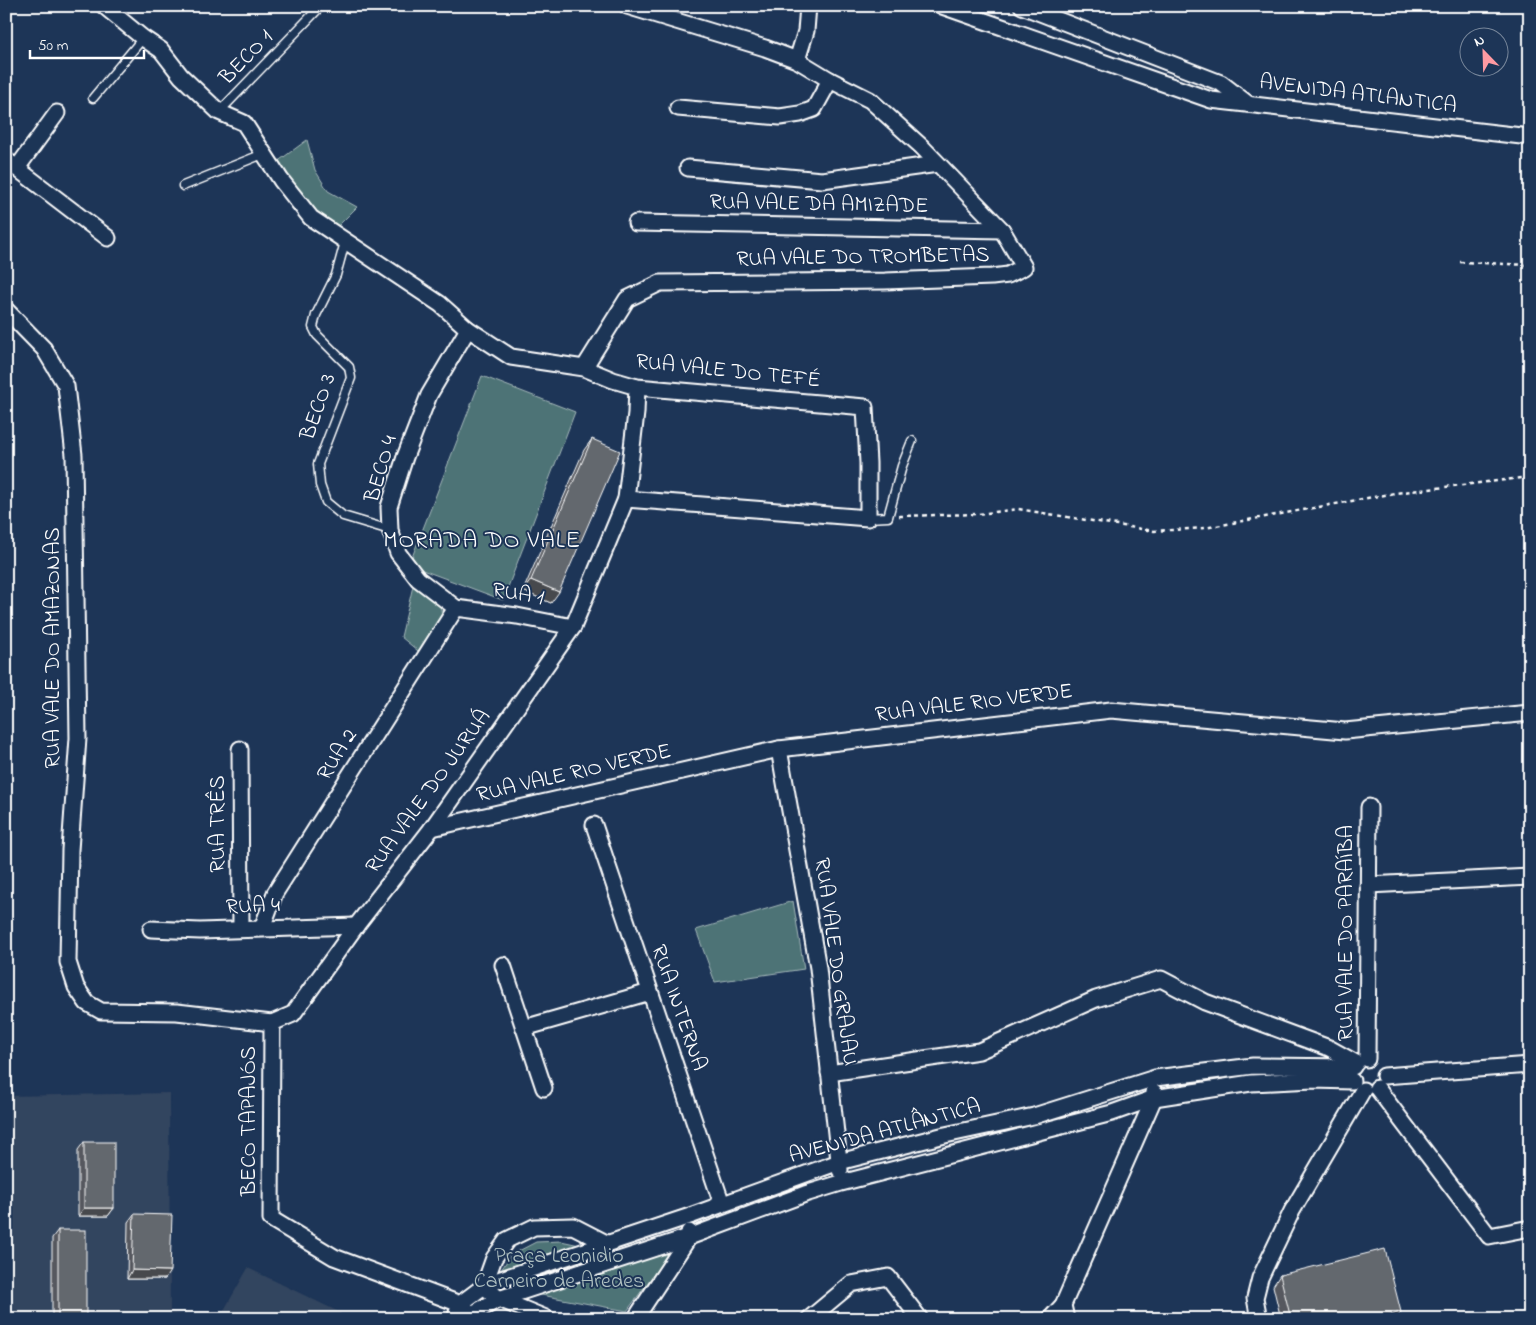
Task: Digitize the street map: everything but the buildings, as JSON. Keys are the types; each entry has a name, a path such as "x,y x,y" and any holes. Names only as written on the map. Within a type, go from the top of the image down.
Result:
{"street":[{"name":"RUA VALE DO TEFÉ","path":"104,6 161,50 181,76 220,112 244,123 263,154 311,218 440,304 468,329 511,357 584,368 636,387 865,408 868,518"},
{"name":"RUA VALE DO TROMBETAS","path":"584,368 627,299 660,282 885,281 992,278 1008,275 1024,267 1002,230 922,147 870,100 830,80 797,60 765,48 627,6"},
{"path":"797,60 806,31 808,6"},
{"path":"942,6 1211,100 1249,104"},
{"name":"AVENIDA ATLANTICA","path":"1022,6 1221,83 1249,104 1530,137"},
{"path":"678,108 780,117 800,114 814,109 830,80"},
{"path":"57,114 12,164 108,238"},
{"path":"688,168 822,180 938,164"},
{"name":"RUA VALE DA AMIZADE","path":"636,223 1002,230"},
{"name":"RUA VALE DO AMAZONAS","path":"6,310 44,349 66,386 74,455 78,738 70,850 68,962 76,987 87,1003 101,1011 178,1012 272,1023"},
{"name":"BECO 4","path":"456,608 418,579 398,553 390,530 389,507 429,395 468,329"},
{"name":"RUA VALE DO JURUÁ","path":"272,1023 293,1014 356,926 432,828 573,627 626,500 636,413 636,387"},
{"path":"626,500 868,518"},
{"name":"RUA 1","path":"456,608 517,616 573,627"},
{"name":"RUA 2","path":"262,928 275,893 456,608"},
{"name":"RUA VALE RIO VERDE","path":"432,828 779,749 1111,710 1344,731 1530,714"},
{"name":"RUA TRÊS","path":"240,749 241,928"},
{"name":"RUA VALE DO GRAJAU","path":"779,749 818,968 841,1183"},
{"name":"RUA VALE DO PARAÍBA","path":"1365,1075 1369,807"},
{"name":"RUA INTERNA","path":"594,825 722,1204"},
{"path":"1368,885 1530,877"},
{"name":"RUA 4","path":"151,929 200,931 241,928 356,926"},
{"path":"503,965 544,1088"},
{"path":"830,1073 979,1051 1096,999 1161,979 1205,1002 1329,1048 1365,1075 1489,1236 1530,1228"},
{"path":"524,1028 650,992"},
{"name":"BECO TAPAJÓS","path":"272,1023 271,1219 334,1256 464,1312"},
{"name":"AVENIDA ATLÂNTICA","path":"464,1312 688,1237 805,1194 1112,1113 1154,1098 1251,1083 1530,1065"},
{"name":"AVENIDA ATLÂNTICA","path":"464,1312 484,1286 690,1216 839,1162 945,1135 1034,1116 1155,1078 1253,1066 1365,1075"},
{"path":"1259,1319 1255,1298 1260,1278 1292,1211 1365,1075"},
{"path":"1050,1319 1064,1312 1154,1098 1155,1078"},
{"path":"636,1319 688,1237 690,1216"},
{"path":"548,1319 499,1299 484,1286 494,1258 506,1240 534,1227 573,1226 606,1243"},
{"path":"809,1319 851,1284 888,1277 920,1319"},
{"path":"455,1319 464,1312"}],"lane":[{"name":"BECO 1","path":"220,112 321,6"},
{"path":"93,98 143,38"},
{"path":"183,186 263,154"},
{"name":"BECO 3","path":"345,242 336,275 316,315 313,327 317,335 349,367 351,378 318,464 320,485 326,502 343,516 390,530"},
{"path":"868,518 888,517 902,466 912,441"}],"path":[{"path":"1460,262 1530,265"},
{"path":"888,517 978,514 1018,509 1154,531 1205,528 1395,493 1530,477"}],"shaded area":[{"path":"169,1093 170,1312 201,1319 6,1319 6,1096"},
{"path":"248,1268 341,1313 337,1319 219,1319"}],"green space":[{"path":"307,140 315,170 328,191 357,207 333,231 273,165"},
{"path":"482,376 575,412 503,600 409,565"},
{"path":"413,586 440,604 443,621 423,655 401,637"},
{"path":"793,901 804,969 715,982 696,930"},
{"name":"Praça Leonidio Carneiro de Aredes","path":"561,1241 584,1246 608,1264 678,1241 627,1311 498,1287 499,1273 511,1255 536,1242"}],"district":[{"name":"MORADA DO VALE","path":"482,541"}]}
